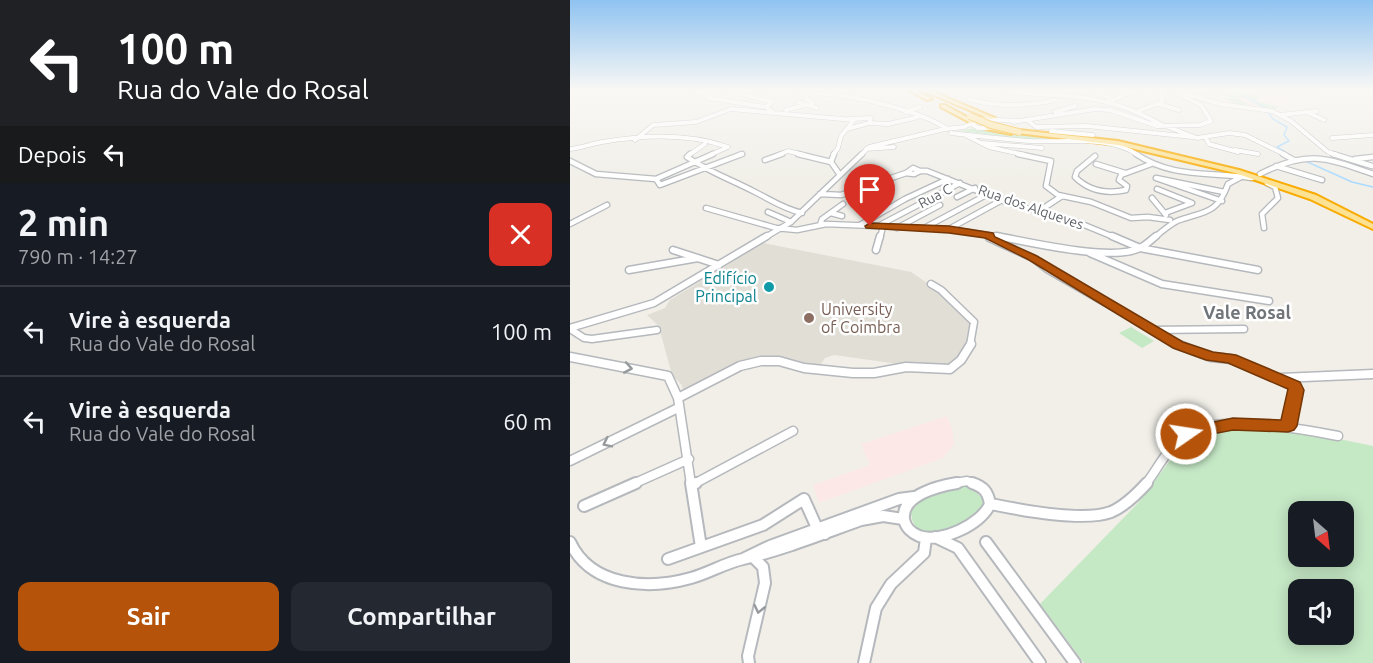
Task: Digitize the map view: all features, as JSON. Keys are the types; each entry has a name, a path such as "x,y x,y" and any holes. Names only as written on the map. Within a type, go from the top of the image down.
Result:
{"highway":[{"path":"978,121 991,125 1013,125 1127,142 1250,173 1316,195 1373,225"},
{"path":"1013,125 1074,138 1132,146 1261,178 1324,202 1373,225"},
{"path":"988,128 1040,136 1074,138"}],"street":[{"path":"634,141 653,125 699,121"},
{"path":"840,175 831,157 838,148 841,136 853,121"},
{"path":"847,129 869,123 888,124 901,121"},
{"path":"932,121 945,130 961,133 1030,141 1098,142 1132,151 1151,165 1184,173 1227,174 1251,178 1274,186 1277,192 1276,201 1262,214 1264,228"},
{"path":"945,130 967,121"},
{"path":"973,121 978,128"},
{"path":"1001,121 1013,125"},
{"path":"570,328 642,309 719,266 791,222 866,149 876,144 945,130 988,128 1013,125 1024,121"},
{"path":"1028,121 1042,130 1093,135"},
{"path":"1140,121 1165,126 1200,125 1211,121"},
{"path":"1156,121 1192,137"},
{"path":"1288,121 1328,152 1372,166"},
{"path":"1036,127 1088,126 1207,139 1229,133 1245,135 1267,144 1294,160"},
{"path":"961,133 989,147 1051,161 1046,186 1049,190 1062,196 1097,204 1131,218 1148,217 1173,221 1207,213 1222,201 1228,184 1241,177"},
{"path":"1332,138 1372,134"},
{"path":"570,149 600,143 694,138 728,147 742,154 660,185 656,180"},
{"path":"1207,139 1207,143 1258,154"},
{"path":"981,143 1042,148"},
{"path":"705,144 687,154 687,157 787,210 802,213"},
{"path":"570,161 596,174 656,180 728,147"},
{"path":"866,149 895,149"},
{"path":"765,160 788,151 833,164 849,166"},
{"path":"1095,156 1075,174 1080,182 1104,191 1123,191 1128,188 1119,177 1125,172 1151,165"},
{"path":"1346,163 1352,159 1373,157"},
{"path":"1260,174 1294,160 1346,163 1373,174"},
{"path":"1096,164 1125,172"},
{"path":"1276,166 1322,180"},
{"name":"Rua dos Alqueves","path":"820,194 841,195 906,173 913,168 948,178 1002,200 1077,222 1140,248"},
{"path":"860,225 948,178"},
{"path":"1222,201 1156,178 1172,179 1224,192"},
{"name":"Rua C","path":"880,227 960,183"},
{"path":"957,197 975,188"},
{"path":"1156,189 1192,203 1165,213"},
{"path":"922,228 988,194"},
{"path":"1038,211 1062,196"},
{"path":"1152,198 1173,221"},
{"path":"949,229 1002,200"},
{"path":"820,225 822,219 843,204"},
{"path":"570,224 607,205"},
{"path":"896,228 940,205"},
{"path":"706,208 781,228 797,230 820,225 949,229 1089,251 1120,253 1140,248 1258,270"},
{"path":"768,212 791,222"},
{"path":"831,213 842,216"},
{"path":"1140,248 1173,221"},
{"path":"876,250 880,227"},
{"path":"986,235 1033,258 1178,345 1212,357 1231,359 1281,378 1294,386 1296,390 1288,426"},
{"path":"673,250 719,266"},
{"path":"1089,251 1096,257 1162,284 1269,301"},
{"path":"629,270 698,258"},
{"path":"570,461 678,403 740,366 761,361 779,361 804,368 853,373 906,367 950,369 965,357 971,346 974,339 974,322 941,290 931,284"},
{"path":"570,328 584,338 592,339 657,330"},
{"path":"1151,330 1245,329"},
{"path":"570,357 668,376 678,403 689,459 701,547"},
{"path":"1281,378 1373,374"},
{"path":"991,504 1020,510 1103,514 1123,506 1135,495 1186,434 1233,424 1288,426 1338,436"},
{"path":"692,485 793,431"},
{"path":"584,506 689,459"},
{"path":"570,542 573,553 597,574 627,583 672,582 748,559 898,499 915,497 956,482 967,481 978,484 984,489 991,504 987,514 979,521 930,538"},
{"path":"915,497 904,512 903,519 908,529 958,548"},
{"path":"668,559 763,525 804,499 821,531"},
{"path":"821,531 883,516 903,519"},
{"path":"954,531 958,548 1040,663"},
{"path":"864,663 876,608 891,584 924,553 930,538"},
{"path":"986,542 1075,663"},
{"path":"748,559 763,567 765,583 748,656 749,663"}],"shaded area":[{"name":"University of Coimbra","path":"763,243 911,272 939,291 971,322 971,339 964,352 948,367 898,364 834,355 825,358 819,367 770,358 683,393 682,385 672,375 660,331 663,330 647,315 665,308 670,300"},
{"path":"947,416 952,428 954,444 943,458 819,503 813,485 870,465 861,444"}],"green space":[{"path":"975,128 1055,138 1026,139 959,131"},
{"path":"1131,327 1154,341 1142,348 1119,333"},
{"path":"1235,428 1291,429 1373,446 1373,663 1084,663 1040,604 1139,502 1177,451 1195,437"},
{"path":"961,485 972,488 984,500 984,506 975,518 955,528 935,533 918,529 913,522 911,512 921,499"}],"waterway":[{"path":"1276,121 1287,127 1284,135 1289,141 1277,147 1285,152"},
{"path":"1303,160 1352,182 1373,187"}],"place":[{"name":"Edifício Principal","path":"769,287"},
{"name":"University of Coimbra","path":"809,318"}],"district":[{"name":"Vale Rosal","path":"1247,312"}],"route":[{"path":"870,226 949,229 989,236 1033,258 1044,267 1178,345 1212,357 1231,359 1281,378 1294,386 1296,390 1288,426 1245,423 1206,428 1186,434"}]}
